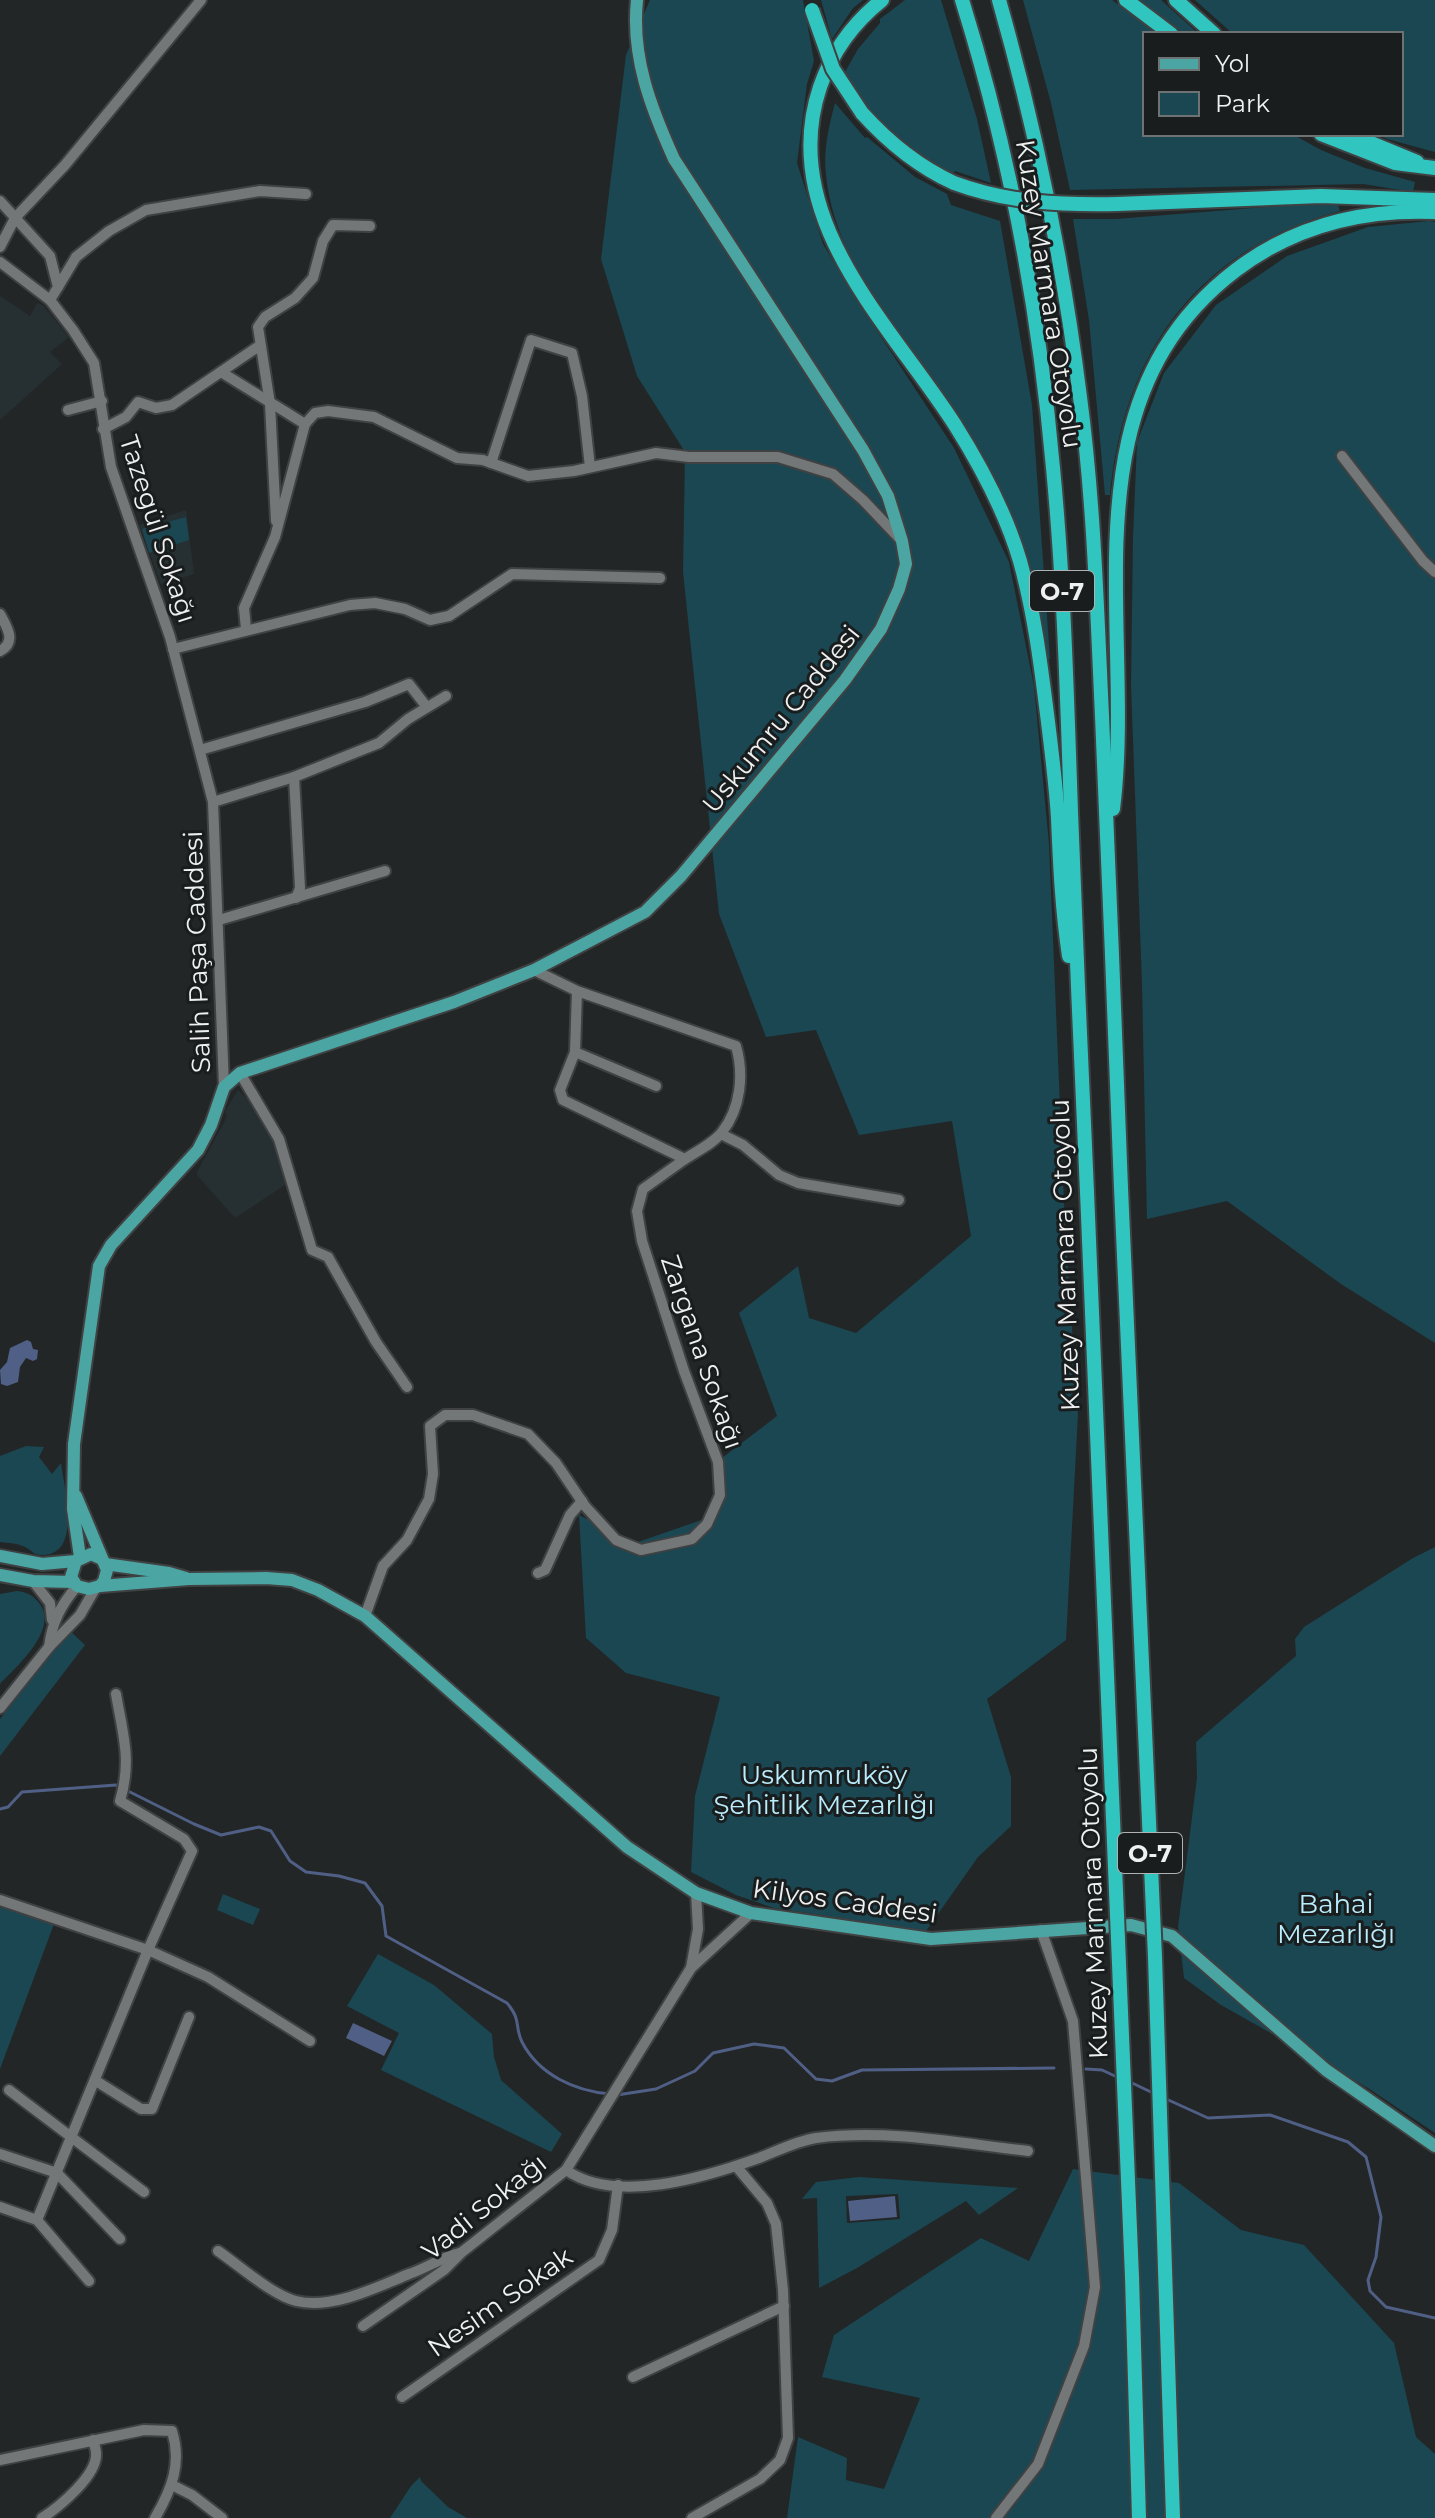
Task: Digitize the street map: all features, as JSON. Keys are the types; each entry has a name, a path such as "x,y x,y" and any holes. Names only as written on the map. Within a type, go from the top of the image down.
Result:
{"highway":[{"path":"882,0 849,32 822,80 811,122 809,144 813,183 823,218 843,262 962,437 996,498 1019,557 1040,649 1058,816 1064,923 1079,1010"},
{"name":"Kuzey Marmara Otoyolu","path":"962,0 995,118 1017,224 1043,375 1053,468 1065,653 1125,2088 1139,2518"},
{"name":"Kuzey Marmara Otoyolu","path":"999,0 1023,87 1068,311 1081,398 1093,540 1154,1941 1173,2518"},
{"path":"1126,0 1168,32"},
{"path":"1176,0 1212,32"},
{"path":"811,5 833,69 878,131 916,163 954,183 989,195 1017,201 1073,205 1321,196 1435,200"},
{"path":"1326,136 1395,163 1430,167"},
{"path":"1354,136 1430,167"},
{"path":"1108,849 1118,770 1116,565 1119,485 1135,410 1148,376 1184,318 1221,281 1264,251 1310,229 1353,217 1376,213 1435,212"}],"main road":[{"name":"Uskumru Caddesi","path":"224,1087 240,1073 454,1002 534,970 645,912 681,876 845,680 881,629 899,589 906,564 888,496 863,450 674,159 654,115 638,60 637,0"},
{"name":"Salih Paşa Caddesi","path":"78,1559 73,1509 74,1444 99,1266 111,1245 198,1150 211,1125 224,1087"},
{"path":"74,1493 104,1561 107,1576 98,1587"},
{"path":"53,1563 67,1553 75,1526"},
{"path":"0,1556 42,1564 91,1554 104,1561 189,1579"},
{"path":"75,1584 71,1570 78,1559"},
{"path":"0,1575 98,1587 189,1579"},
{"name":"Kilyos Caddesi","path":"189,1579 292,1580 318,1590 365,1616 627,1847 696,1893 751,1913 931,1939 1131,1925 1172,1936 1326,2070 1435,2146"}],"street":[{"path":"0,247 15,218 65,165 201,0"},
{"path":"50,300 76,257 109,231 146,210 260,191 306,194"},
{"path":"0,201 50,256 58,287"},
{"path":"277,531 270,404 258,327 265,317 295,298 313,278 323,241 333,225 370,226"},
{"name":"Tazegül Sokağı","path":"0,262 50,300 94,363 111,467 173,649 200,750"},
{"path":"491,463 531,340 572,353 582,396 590,467"},
{"path":"103,429 126,417 138,402 165,408 259,346"},
{"path":"221,372 305,424"},
{"path":"68,410 102,401"},
{"path":"246,629 244,608 277,531 305,424 315,413 328,411 374,417 457,458 491,463 528,476 545,476 656,453 689,457 778,457 833,474 902,541"},
{"path":"1342,456 1423,561 1435,572"},
{"path":"173,649 350,605 375,603 405,609 430,620 449,616 512,574 660,578"},
{"path":"0,614 10,637 8,645 0,651"},
{"path":"200,750 365,702 409,684 426,706"},
{"path":"213,802 294,777 379,743 426,706 446,696"},
{"name":"Salih Paşa Caddesi","path":"200,750 213,802 224,1087"},
{"path":"294,777 300,888 296,898"},
{"path":"219,920 385,871"},
{"path":"534,970 577,991 736,1046 742,1066 737,1106 721,1134 743,1145 779,1175 798,1183 899,1200"},
{"path":"577,991 575,1052 560,1090 563,1100 685,1159"},
{"path":"575,1052 656,1086"},
{"path":"240,1073 279,1139 312,1250 328,1257 362,1319 407,1387"},
{"name":"Zargana Sokağı","path":"365,1616 383,1566 407,1540 429,1499 433,1474 430,1426 445,1415 473,1415 528,1434 556,1463 582,1501 616,1540 641,1550 692,1539 707,1524 720,1495 718,1462 684,1371 642,1241 637,1211 643,1189 721,1134"},
{"path":"538,1573 545,1570 570,1515 582,1501"},
{"path":"33,1581 50,1603 49,1647"},
{"path":"51,1627 75,1584"},
{"path":"0,1708 49,1647 80,1615 98,1587"},
{"path":"37,2220 192,1851 184,1839 120,1801 126,1782 127,1758 116,1694"},
{"path":"691,1968 698,1929 696,1893"},
{"path":"0,1900 148,1950 208,1977 310,2041"},
{"path":"691,1968 751,1913"},
{"path":"996,2518 1038,2464 1084,2346 1095,2287 1073,2021 1041,1930"},
{"name":"Vadi Sokağı","path":"363,2326 444,2270 462,2252 566,2170 691,1968"},
{"path":"96,2081 141,2109 152,2109 189,2017"},
{"path":"9,2090 144,2192"},
{"path":"566,2170 578,2178 618,2185 681,2183 813,2138 879,2134 1028,2151"},
{"path":"0,2154 57,2173 120,2239"},
{"path":"692,2518 760,2479 780,2460 788,2438 784,2306 776,2224 767,2203 736,2166"},
{"name":"Nesim Sokak","path":"402,2397 599,2260 612,2230 618,2185"},
{"path":"0,2207 37,2220 89,2281"},
{"path":"218,2251 279,2294 297,2302 332,2302 462,2252"},
{"path":"633,2377 784,2306"},
{"path":"0,2460 144,2430 172,2431 178,2462 172,2485 155,2518"},
{"path":"42,2518 74,2492 93,2469 97,2455 93,2440"},
{"path":"172,2485 192,2495 222,2518"}],"shaded area":[{"path":"0,296 30,316 37,303 43,305 69,337 50,352 62,364 0,420"},
{"path":"186,510 194,574 161,584 139,525"},
{"path":"238,1090 253,1104 275,1143 288,1183 235,1218 196,1174"},
{"path":"27,1340 33,1349 38,1350 37,1359 26,1358 20,1367 18,1382 7,1386 1,1384 0,1370 7,1362 10,1348"},
{"path":"353,2023 392,2041 384,2056 346,2038"},
{"path":"895,2196 897,2217 850,2221 848,2201"}],"green space":[{"name":"Uskumruköy Şehitlik Mezarlığı","path":"650,0 803,0 814,61 807,84 797,163 823,244 954,448 1009,562 1034,686 1049,844 1065,1226 1078,1414 1066,1640 987,1699 1011,1777 1011,1826 978,1857 926,1931 774,1908 736,1895 691,1872 695,1796 720,1697 626,1673 586,1638 579,1515 635,1543 716,1515 718,1461 777,1416 739,1313 798,1266 809,1318 856,1333 971,1236 952,1121 859,1135 816,1030 766,1037 719,914 683,572 685,452 637,376 601,259 626,55"},
{"path":"821,0 863,0 853,8 832,39"},
{"path":"905,0 941,0 977,119 991,183 955,171 953,173 904,143 878,119 845,72 880,19"},
{"path":"1023,0 1112,0 1155,32 1143,32 1143,136 1296,136 1365,168 1415,182 1413,192 1363,184 1070,190 1051,103"},
{"path":"1139,0 1161,0 1197,32 1180,32"},
{"path":"1195,0 1435,0 1435,152 1380,136 1403,136 1403,32 1231,32"},
{"path":"835,103 865,138 915,177 947,194 951,205 1000,221 1032,405 1050,659 1045,658 1022,557 997,484 964,426 890,324 848,252 834,215 825,166"},
{"path":"1291,205 1338,205 1340,211 1290,228 1246,251 1209,280 1177,313 1151,352 1132,395 1118,443 1110,495 1105,495 1089,320 1073,219 1116,219"},
{"path":"1435,222 1435,1343 1341,1284 1227,1201 1147,1219 1131,686 1137,442 1164,373 1216,305 1287,256 1368,227"},
{"path":"186,517 189,540 149,553 142,529"},
{"path":"26,1446 44,1447 39,1457 52,1474 61,1463 65,1488 67,1533 62,1545 54,1552 41,1555 19,1545 0,1542 0,1456"},
{"name":"Bahai Mezarlığı","path":"1435,1547 1435,2133 1368,2088 1221,2005 1184,1978 1178,1927 1197,1778 1196,1742 1296,1656 1295,1639 1304,1627"},
{"path":"17,1591 30,1594 39,1603 44,1613 44,1624 25,1658 0,1684 0,1594"},
{"path":"70,1631 85,1645 0,1756 0,1719"},
{"path":"223,1894 260,1909 253,1925 217,1910"},
{"path":"0,1906 54,1924 0,2069"},
{"path":"378,1954 434,1985 492,2034 494,2057 501,2080 562,2134 551,2152 381,2070 399,2033 347,2006"},
{"path":"1073,2169 1179,2183 1241,2230 1304,2245 1394,2343 1416,2437 1435,2454 1435,2518 787,2518 798,2437 847,2458 846,2480 884,2489 920,2398 822,2377 834,2335 981,2238 1029,2261"},
{"path":"859,2177 1018,2188 979,2215 966,2201 819,2288 817,2198 802,2199 816,2182","holes":["898,2194 900,2219 847,2223 846,2196"]},
{"path":"420,2477 448,2507 467,2518 390,2518"}],"waterway":[{"path":"0,1809 8,1807 22,1792 116,1785 221,1835 259,1827 271,1831 290,1861 306,1872 365,1883 382,1906 386,1936 507,2003 515,2014 522,2042 529,2054 548,2072 571,2085 610,2094"},
{"path":"617,2095 656,2089 695,2071 713,2053 754,2044 784,2048 816,2079 832,2081 862,2070 1054,2068"},
{"path":"1086,2069 1102,2070 1117,2077"},
{"path":"1128,2081 1153,2093"},
{"path":"1164,2098 1208,2118 1270,2115 1348,2142 1366,2157 1381,2217 1376,2257 1368,2280 1370,2291 1386,2307 1435,2318"}]}
